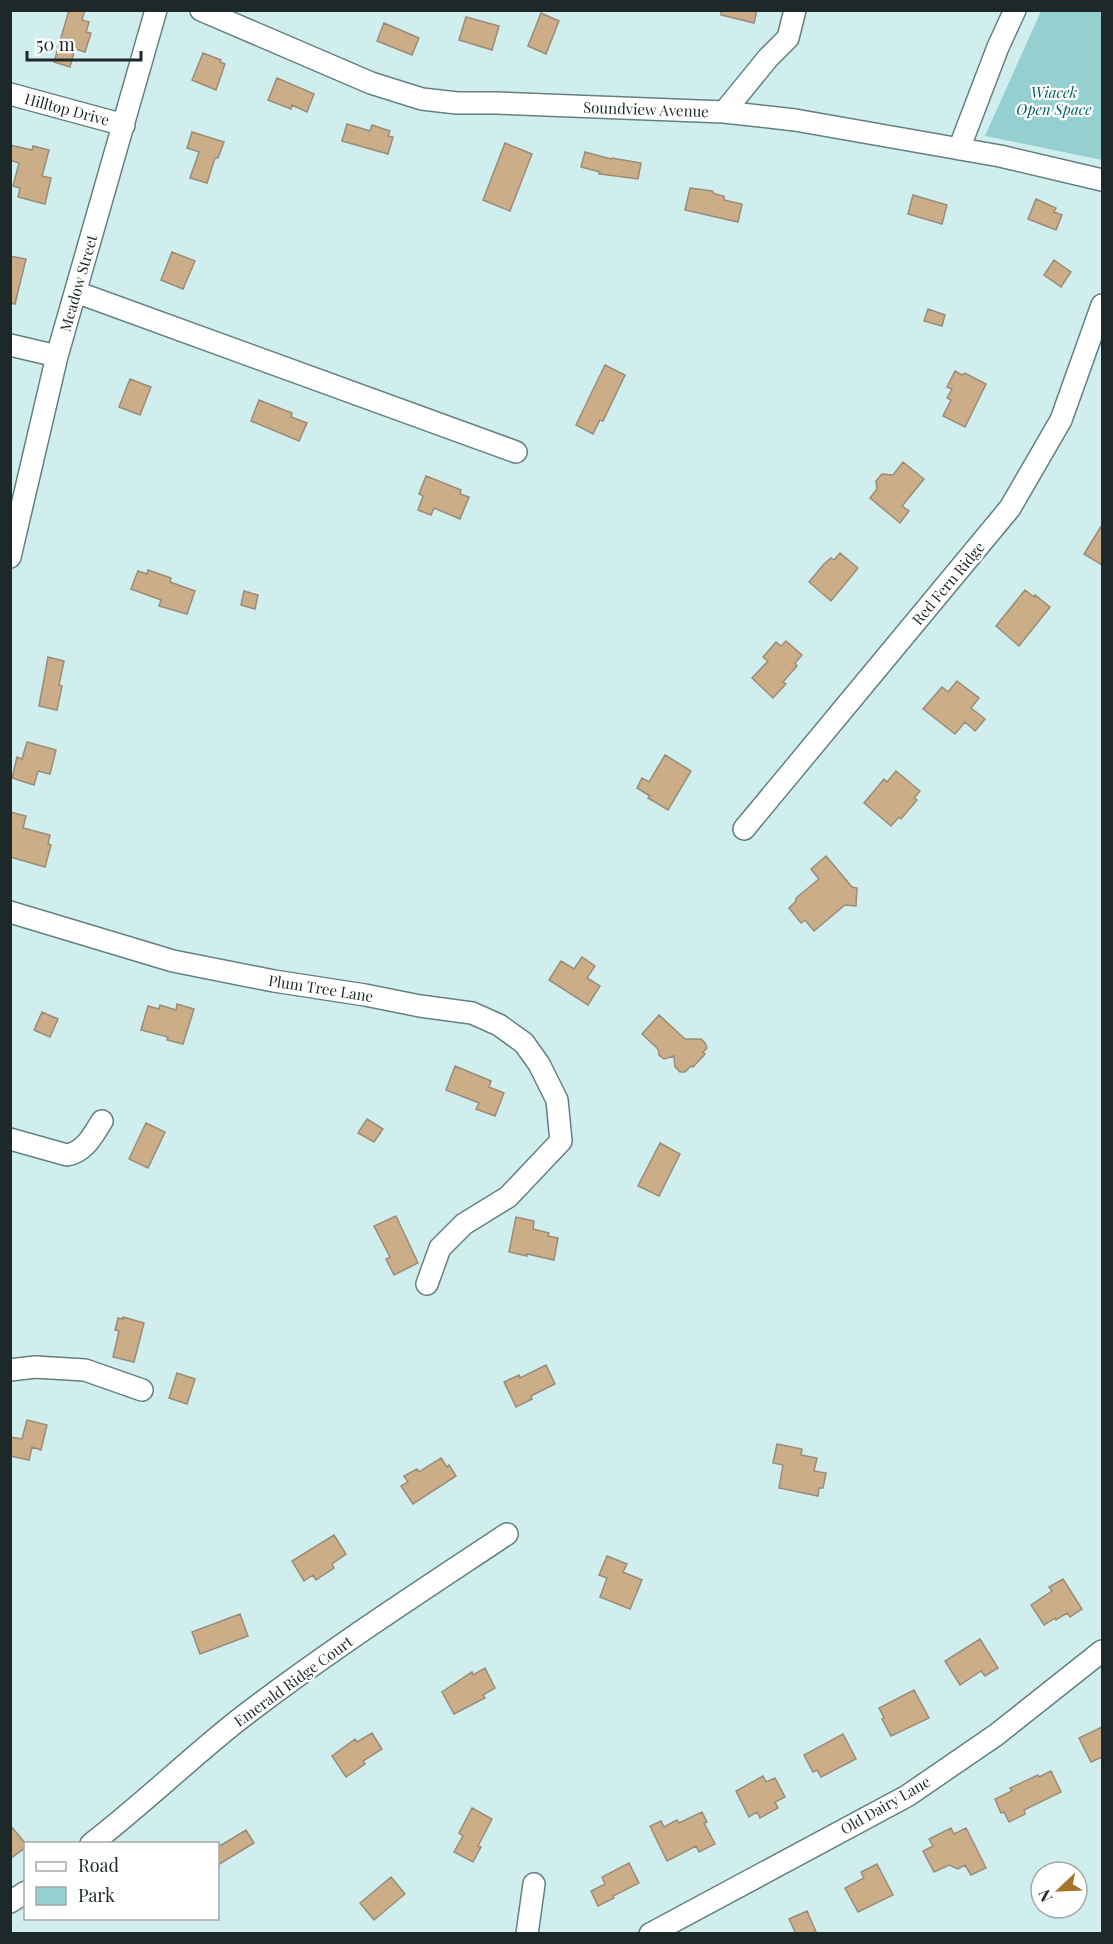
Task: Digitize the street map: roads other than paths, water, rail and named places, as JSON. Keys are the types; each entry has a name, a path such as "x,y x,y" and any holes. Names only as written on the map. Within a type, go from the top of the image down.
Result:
{"street":[{"name":"Meadow Street","path":"10,557 57,356 156,10"},
{"name":"Soundview Avenue","path":"201,10 371,83 422,99 457,103 724,112 795,120 1000,156 1102,180"},
{"path":"724,112 768,58 788,38 795,10"},
{"path":"959,149 998,46 1015,10"},
{"name":"Hilltop Drive","path":"10,94 124,125"},
{"path":"76,292 516,452"},
{"name":"Red Fern Ridge","path":"744,829 1010,508 1061,420 1102,305"},
{"path":"10,345 57,356"},
{"name":"Plum Tree Lane","path":"10,912 173,961 274,981 472,1013 499,1025 524,1043 539,1064 557,1100 561,1141 508,1197 464,1224 440,1248 427,1284"},
{"path":"10,1139 67,1155 75,1154 90,1140 102,1121"},
{"path":"10,1370 36,1367 84,1370 142,1390"},
{"name":"Emerald Ridge Court","path":"94,1842 240,1719 366,1627 507,1534"},
{"name":"Old Dairy Lane","path":"650,1934 907,1796 996,1735 1102,1650"},
{"path":"527,1934 534,1884"},
{"path":"10,1902 24,1893"}],"park label":[{"name":"Wiacek Open Space","path":"1054,100"}]}
